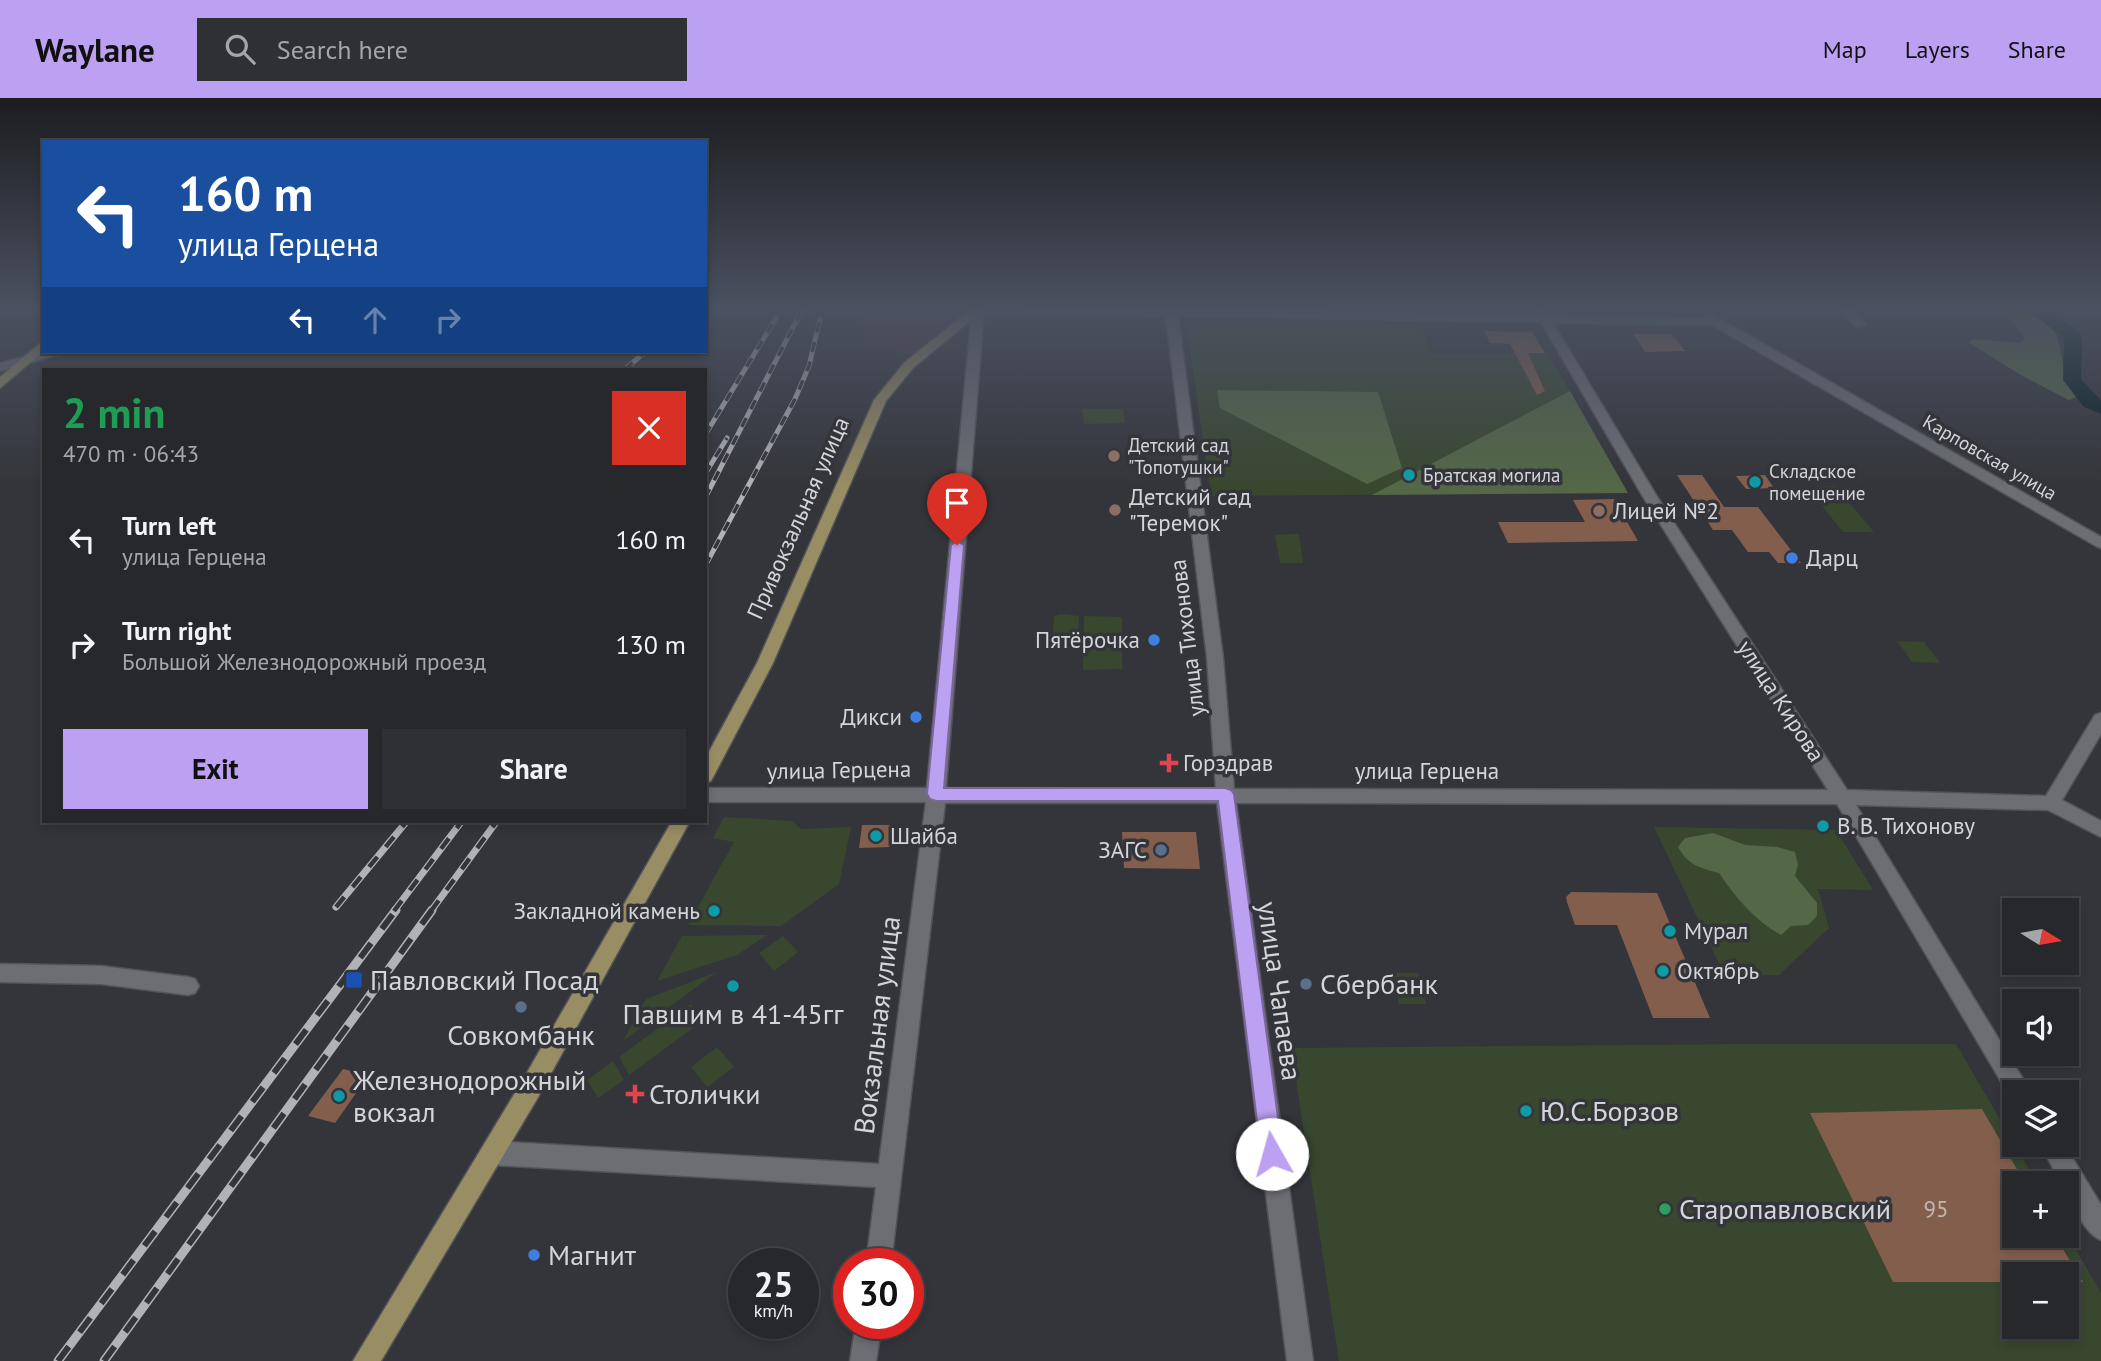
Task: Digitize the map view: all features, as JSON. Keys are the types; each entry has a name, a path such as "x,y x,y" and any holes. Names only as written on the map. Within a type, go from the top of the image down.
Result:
{"main road":[{"path":"0,384 17,369"},
{"name":"Привокзальная улица","path":"707,772 765,663 880,400 906,369"},
{"path":"366,1361 492,1153 680,823"}],"street":[{"name":"Вокзальная улица","path":"879,1248 920,941 936,794 972,369"},
{"name":"улица Тихонова","path":"1178,369 1215,658 1225,794"},
{"name":"улица Кирова","path":"1573,369 1695,567 1843,797 2013,1080"},
{"name":"Карповская улица","path":"1796,369 2101,543"},
{"path":"2101,719 2051,803 2101,830"},
{"name":"улица Чапаева","path":"1225,794 1300,1361"},
{"name":"улица Герцена","path":"707,795 1843,797 2051,803"},
{"path":"0,973 101,975 188,986"},
{"path":"492,1153 798,1173 890,1176"},
{"path":"2059,1157 2101,1227"},
{"path":"863,1361 866,1339"}],"green space":[{"path":"1193,369 1557,369 1628,493 1211,496"},
{"path":"2011,369 2065,369 2076,397 2069,400"},
{"path":"1217,390 1378,392 1402,468 1367,484 1220,408"},
{"path":"1570,391 1628,493 1372,495"},
{"path":"1082,409 1123,409 1125,423 1084,424"},
{"path":"1835,486 1874,532 1843,532 1807,487"},
{"path":"1299,534 1303,563 1280,563 1275,535"},
{"path":"1054,616 1079,616 1078,645 1075,647 1061,648 1052,642"},
{"path":"1084,616 1122,617 1122,669 1083,670"},
{"path":"1897,641 1924,642 1940,663 1912,662"},
{"path":"724,817 792,821 801,829 851,827 839,884 781,926 688,925 734,842 713,838"},
{"path":"1654,827 1836,830 1873,890 1818,889 1829,928 1779,975 1725,976"},
{"path":"1713,833 1745,845 1777,847 1795,852 1798,865 1795,876 1817,903 1817,916 1808,925 1791,926 1781,935 1762,922 1739,900 1719,873 1695,865 1678,847 1685,838"},
{"path":"767,935 737,955 657,981 682,936"},
{"path":"783,936 798,952 774,971 759,953"},
{"path":"717,972 623,1041 646,999"},
{"path":"1392,973 1418,973 1426,1004 1399,1004"},
{"path":"691,1004 704,1020 629,1075 619,1057"},
{"name":"Старопавловский","path":"1956,1044 2002,1123 2002,1157 2022,1157 2030,1171 2002,1171 2002,1248 2075,1248 2101,1293 2101,1361 1339,1361 1291,1048"},
{"path":"717,1047 734,1067 707,1087 691,1067"},
{"path":"613,1061 624,1080 598,1098 587,1080"}],"building":[{"path":"1523,369 1535,369 1545,391 1537,395"},
{"path":"1677,475 1702,475 1724,507 1758,507 1801,563 1778,563 1769,552 1748,552 1732,530 1713,530"},
{"name":"Складское помещение","path":"1765,475 1774,488 1746,489 1736,476"},
{"name":"Лицей №2","path":"1614,499 1638,541 1508,543 1498,522 1585,522 1573,500"},
{"name":"Шайба","path":"862,825 892,825 890,847 859,848"},
{"name":"ЗАГС","path":"1122,832 1196,832 1200,869 1124,868"},
{"name":"Октябрь","path":"1571,892 1657,893 1710,1018 1653,1018 1617,925 1575,925 1566,897"},
{"name":"Железнодорожный вокзал","path":"343,1069 369,1075 335,1123 308,1116"},
{"path":"1982,1109 2002,1143 2002,1157 2010,1157 2018,1171 2002,1171 2002,1248 2062,1248 2071,1262 2002,1262 2002,1282 1893,1282 1810,1113"}],"waterway":[{"path":"2072,369 2072,380 2091,403 2101,408"}],"railway":[{"path":"707,432 745,369"},
{"path":"707,494 772,369"},
{"path":"707,562 795,399 808,369"},
{"path":"707,471 727,438"},
{"path":"336,907 405,823"},
{"path":"394,911 460,823"},
{"path":"431,911 496,823"},
{"path":"58,1361 396,910"},
{"path":"104,1361 432,910"}],"place":[{"name":"Детский сад \"Топотушки\"","path":"1114,456"},
{"name":"Братская могила","path":"1409,475"},
{"name":"Складское помещение","path":"1755,482"},
{"name":"Детский сад \"Теремок\"","path":"1115,510"},
{"name":"Лицей №2","path":"1599,511"},
{"name":"Дарц","path":"1792,558"},
{"name":"Пятёрочка","path":"1154,640"},
{"name":"Дикси","path":"916,717"},
{"name":"Горздрав","path":"1169,763"},
{"name":"В. В. Тихонову","path":"1823,826"},
{"name":"Шайба","path":"876,836"},
{"name":"ЗАГС","path":"1161,850"},
{"name":"Закладной камень","path":"714,911"},
{"name":"Мурал","path":"1670,931"},
{"name":"Октябрь","path":"1663,971"},
{"name":"Павловский Посад","path":"354,980"},
{"name":"Сбербанк","path":"1306,984"},
{"name":"Павшим в 41-45гг","path":"733,986"},
{"name":"Совкомбанк","path":"521,1007"},
{"name":"Столички","path":"635,1094"},
{"name":"Железнодорожный вокзал","path":"339,1096"},
{"name":"Ю.С.Борзов","path":"1526,1111"},
{"name":"Старопавловский","path":"1665,1209"},
{"name":"Магнит","path":"534,1255"}],"route":[{"path":"957,545 936,794 1225,794 1272,1154"}]}
